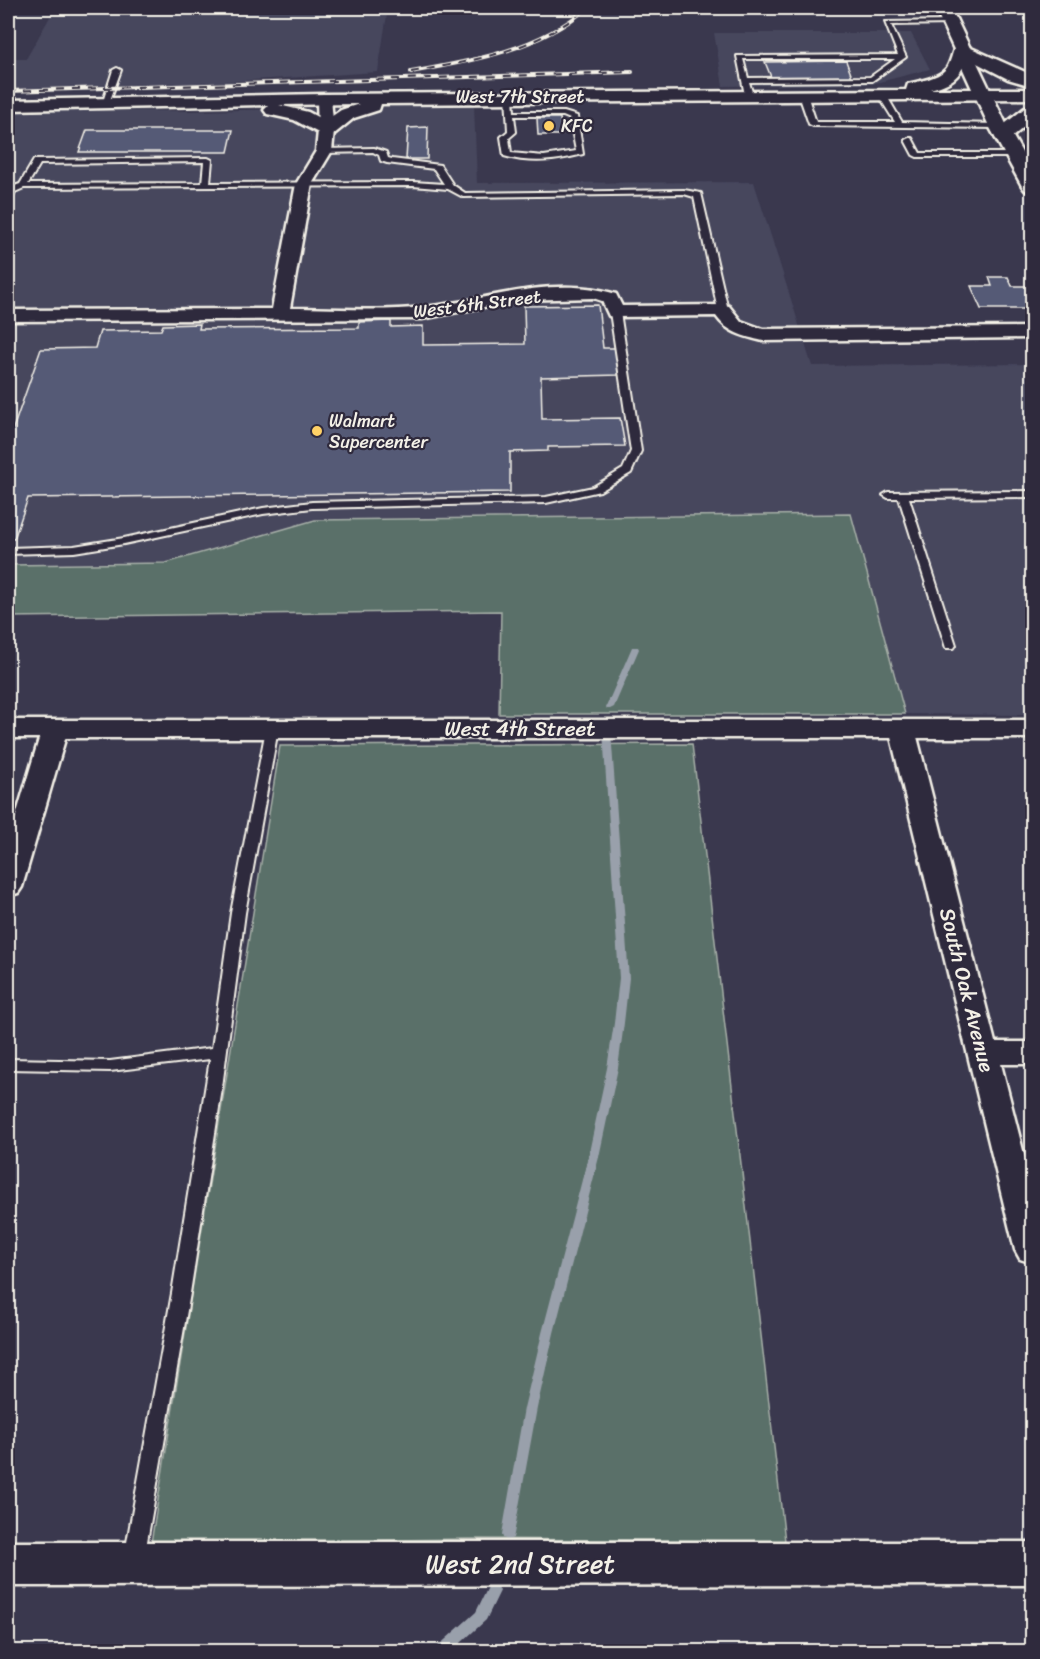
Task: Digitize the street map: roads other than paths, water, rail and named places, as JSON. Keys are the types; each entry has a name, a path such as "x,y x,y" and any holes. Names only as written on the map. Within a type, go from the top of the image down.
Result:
{"main road":[{"path":"946,15 1001,130 1032,186"},
{"path":"962,49 1014,75 1032,81"},
{"path":"850,95 907,89 934,83 953,72 962,49"},
{"name":"West 7th Street","path":"8,105 463,97 510,106 796,84 850,95 1032,94"},
{"path":"175,101 282,111 311,119 326,131 343,115 375,105 423,103 463,97"},
{"path":"1001,130 1032,111"},
{"name":"West 4th Street","path":"8,729 1032,729"},
{"name":"West 2nd Street","path":"8,1564 1032,1564"}],"street":[{"path":"280,314 304,184 324,151 326,131 324,99"},
{"name":"West 6th Street","path":"8,316 422,313 519,295 594,293 610,298 615,312"},
{"path":"615,312 723,310 731,324 743,331 763,335 1032,333"},
{"path":"8,887 55,729"},
{"name":"South Oak Avenue","path":"902,729 1032,1250"},
{"path":"983,1053 1032,1053"}],"lane":[{"path":"902,57 887,23 946,15"},
{"path":"747,88 739,57 831,59 902,57"},
{"path":"902,57 872,79 814,78 796,84 813,124 900,124 1001,130"},
{"path":"105,103 117,70"},
{"path":"882,95 900,124"},
{"path":"510,106 564,114 571,149 556,154 522,155 507,152 506,137 512,132 510,106"},
{"path":"909,140 917,155 1015,155"},
{"path":"324,151 374,150 383,154 384,159 392,163 422,163 437,167 450,187 463,195 684,192 698,195 723,310"},
{"path":"23,186 37,162 208,160 207,185"},
{"path":"8,200 12,190 23,186 413,184 450,187"},
{"path":"8,551 74,549 114,543 263,511 312,505 546,500 596,489 627,471 636,451 615,312"},
{"path":"888,495 1032,494"},
{"path":"903,495 950,645"},
{"path":"133,1564 181,1293 238,913 272,729"},
{"path":"8,1064 110,1066 218,1053"}],"waterway":[{"path":"610,707 635,649"},
{"path":"508,1534 521,1458 548,1333 604,1113 619,1023 624,978 607,732"},
{"path":"441,1652 481,1616 493,1591"}],"railway":[{"path":"411,72 504,52 548,34 587,8"},
{"path":"8,91 632,72"}],"place":[{"name":"KFC","path":"549,126"},
{"name":"Walmart Supercenter","path":"317,431"}]}
